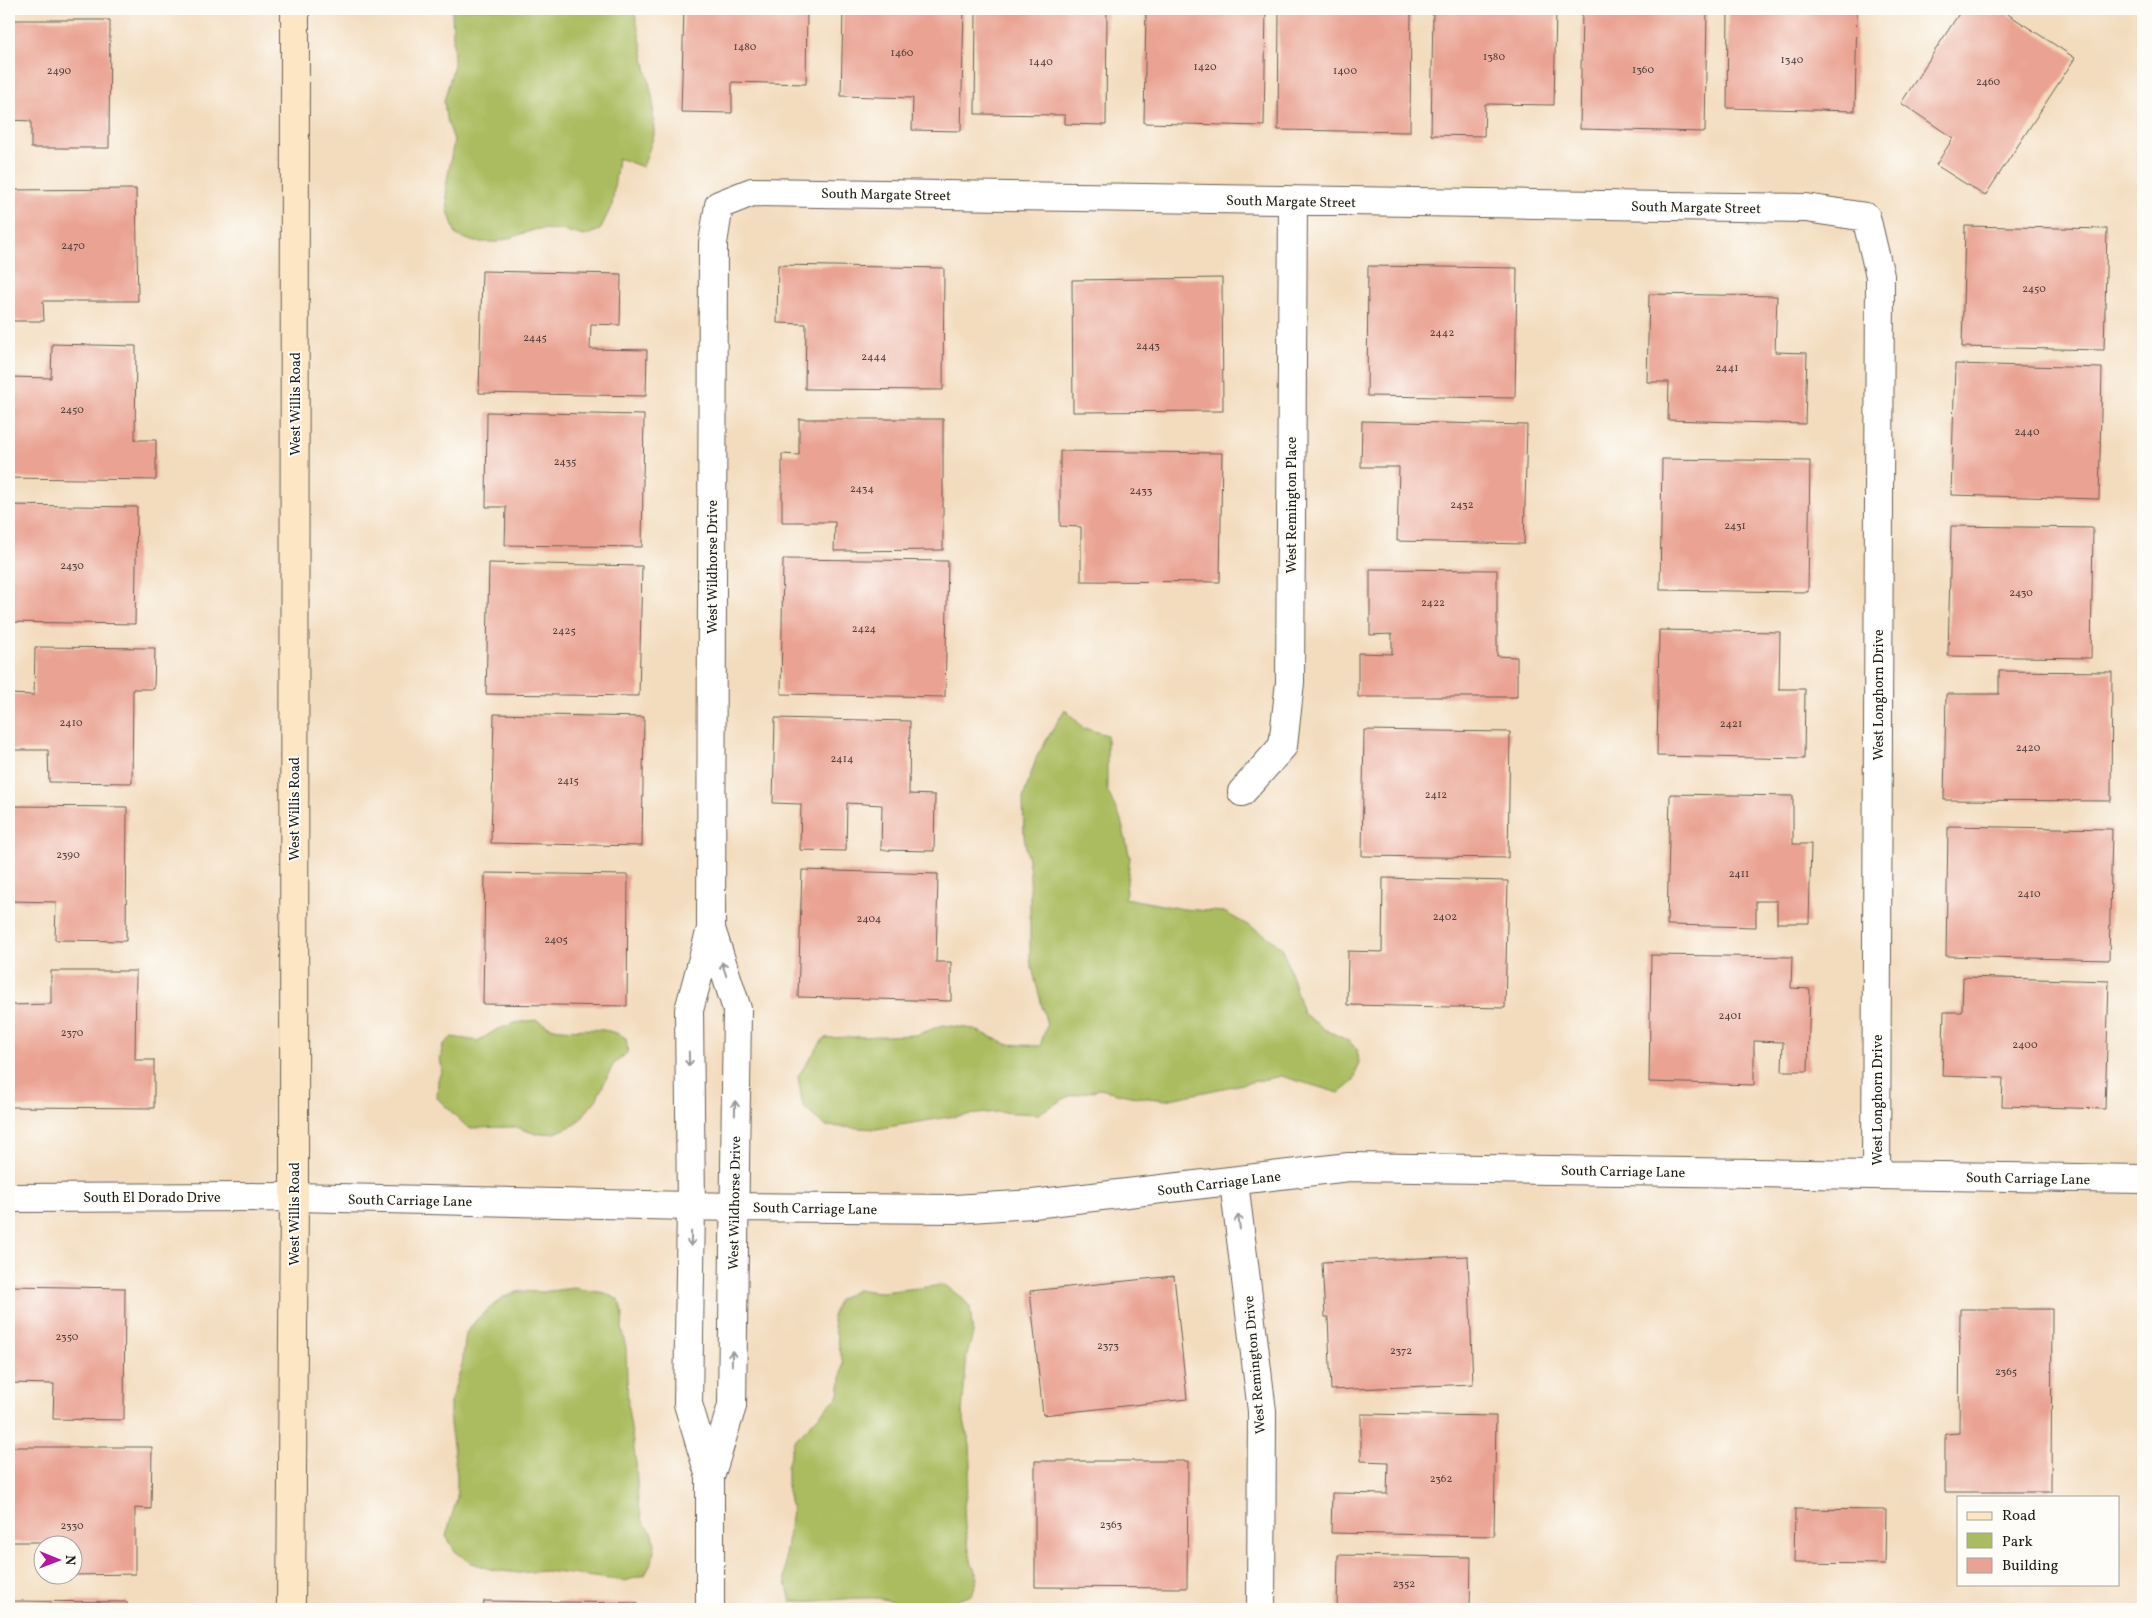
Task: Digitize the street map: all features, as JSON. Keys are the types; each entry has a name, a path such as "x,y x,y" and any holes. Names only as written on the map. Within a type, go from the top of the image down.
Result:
{"street":[{"name":"West Willis Road","path":"291,1609 294,1197 295,9"},
{"name":"South Margate Street","path":"718,205 752,192 1806,208 1866,217"},
{"name":"West Remington Place","path":"1242,792 1284,746 1290,682 1293,201"},
{"name":"West Wildhorse Drive","path":"710,1609 710,1477 688,1404 692,1206 689,1010 711,929 713,243 718,205"},
{"name":"West Longhorn Drive","path":"1866,217 1880,276 1876,1175"},
{"name":"West Wildhorse Drive","path":"710,1477 732,1406 733,1207 737,1010 711,929"},
{"name":"South Carriage Lane","path":"294,1197 733,1207 955,1209 1033,1204 1234,1182 1349,1167 2143,1179"},
{"name":"West Remington Drive","path":"1234,1182 1262,1412 1261,1609"},
{"name":"South El Dorado Drive","path":"9,1198 294,1197"}],"green space":[{"path":"452,9 634,9 653,101 654,135 643,167 618,158 612,205 600,230 584,236 561,230 537,229 497,242 474,242 456,235 448,211 446,187 454,140 446,118 444,101 454,65"},
{"path":"1065,709 1084,728 1107,735 1107,790 1121,820 1130,858 1125,898 1183,909 1224,912 1264,934 1283,949 1303,1013 1324,1029 1347,1040 1357,1049 1359,1062 1354,1081 1339,1093 1281,1076 1166,1100 1130,1096 1100,1089 1067,1097 1038,1114 996,1112 949,1117 876,1129 825,1126 803,1107 798,1076 824,1038 916,1035 943,1025 974,1029 1006,1044 1040,1046 1047,1025 1030,960 1030,872 1024,836 1023,798 1037,756"},
{"path":"536,1020 559,1029 610,1031 626,1038 628,1052 613,1065 596,1100 576,1124 555,1133 536,1134 516,1127 468,1128 437,1098 438,1080 442,1069 440,1059 443,1045 452,1037 478,1041 496,1030 515,1023"},
{"path":"945,1285 970,1307 973,1334 967,1354 962,1413 970,1445 971,1466 964,1506 965,1527 972,1565 978,1578 972,1595 943,1604 920,1608 875,1598 791,1601 785,1579 785,1555 792,1511 787,1486 787,1467 794,1441 839,1395 843,1363 832,1317 838,1300 856,1290 882,1292"},
{"path":"574,1288 605,1293 619,1300 623,1314 622,1328 626,1348 628,1408 636,1463 638,1501 642,1520 653,1534 655,1544 652,1562 645,1575 625,1581 546,1571 519,1573 493,1570 469,1562 455,1551 446,1536 457,1498 457,1475 450,1424 450,1403 462,1365 466,1333 477,1319 503,1297 520,1291 542,1292"}],"building":[{"path":"684,9 807,9 806,84 732,82 732,113 681,112"},
{"path":"843,9 964,9 961,131 912,130 913,98 841,96"},
{"path":"976,9 1107,9 1106,125 1065,124 1065,115 975,114"},
{"path":"1146,9 1266,9 1264,126 1144,123"},
{"path":"1279,9 1411,9 1410,132 1278,130"},
{"path":"1433,9 1556,9 1554,105 1485,104 1484,136 1431,135"},
{"path":"1582,9 1707,9 1705,132 1580,129"},
{"path":"1728,9 1857,9 1855,111 1727,108"},
{"path":"1962,9 2000,9 2075,58 1985,196 1936,165 1953,138 1901,103"},
{"path":"9,20 110,20 109,148 31,148 31,121 9,120"},
{"path":"136,189 138,301 43,301 44,321 9,321 9,190"},
{"path":"1965,226 2107,229 2104,350 1962,347"},
{"path":"778,265 944,268 943,390 805,389 806,324 777,323"},
{"path":"1368,266 1517,268 1515,398 1367,396"},
{"path":"482,271 621,274 620,325 591,324 590,349 647,350 646,396 479,393"},
{"path":"1222,278 1223,411 1073,412 1072,280"},
{"path":"1649,294 1777,296 1775,352 1807,353 1805,424 1668,420 1669,382 1647,382"},
{"path":"52,344 136,346 135,440 156,440 156,480 9,478 9,377 51,378"},
{"path":"1955,364 2102,368 2099,499 1951,495"},
{"path":"487,412 644,415 642,547 505,545 506,507 486,507"},
{"path":"799,419 943,419 943,550 834,551 835,522 782,522 782,454 799,455"},
{"path":"1362,421 1527,425 1524,544 1397,541 1399,467 1361,467"},
{"path":"1060,451 1222,453 1220,582 1081,581 1081,527 1060,526"},
{"path":"1662,459 1810,461 1808,592 1660,590"},
{"path":"9,505 137,507 135,624 9,622"},
{"path":"1951,526 2093,528 2091,658 1948,656"},
{"path":"783,559 948,561 945,697 781,694"},
{"path":"489,563 642,566 639,696 486,694"},
{"path":"1370,569 1497,570 1497,656 1517,657 1517,697 1358,697 1358,653 1392,654 1392,634 1370,635"},
{"path":"1659,630 1780,632 1779,689 1805,689 1804,759 1657,756"},
{"path":"35,647 155,648 154,689 133,689 132,783 49,782 48,750 9,750 9,694 34,695"},
{"path":"1999,671 2112,672 2111,801 1944,800 1946,694 1999,694"},
{"path":"494,714 644,717 642,846 491,843"},
{"path":"775,718 910,721 909,794 935,795 934,851 881,850 882,805 847,803 846,851 800,850 801,804 773,803"},
{"path":"1364,730 1510,732 1508,858 1362,856"},
{"path":"1670,794 1793,796 1793,844 1811,844 1809,923 1777,923 1777,901 1756,901 1756,927 1667,925"},
{"path":"9,806 127,807 126,941 55,940 56,902 9,901"},
{"path":"1948,826 2112,829 2109,960 1946,956"},
{"path":"802,870 938,874 936,962 951,962 951,1001 798,997"},
{"path":"485,873 628,875 627,1006 483,1004"},
{"path":"1383,878 1508,881 1505,1008 1347,1005 1348,951 1382,952"},
{"path":"1651,955 1792,957 1791,988 1810,989 1808,1071 1782,1071 1783,1042 1754,1041 1754,1085 1649,1082"},
{"path":"51,971 136,971 135,1060 154,1060 154,1108 9,1107 9,1005 51,1004"},
{"path":"1963,977 2109,981 2105,1109 2002,1106 2003,1078 1942,1076 1944,1012 1962,1012"},
{"path":"1468,1256 1473,1384 1331,1390 1328,1317 1325,1317 1322,1262"},
{"path":"1174,1276 1187,1399 1043,1415 1030,1291"},
{"path":"9,1286 125,1288 124,1420 53,1419 54,1384 9,1383"},
{"path":"1960,1309 2052,1309 2051,1492 1945,1492 1945,1434 1959,1433"},
{"path":"1361,1414 1496,1416 1494,1536 1331,1533 1332,1493 1387,1494 1388,1462 1361,1461"},
{"path":"9,1447 152,1447 151,1509 135,1508 135,1574 82,1575 82,1536 32,1536 32,1542 9,1542"},
{"path":"1035,1461 1188,1461 1187,1588 1035,1587"},
{"path":"1795,1509 1886,1510 1885,1564 1794,1563"},
{"path":"1338,1555 1471,1557 1470,1609 1337,1609"},
{"path":"9,1601 127,1602 127,1609 9,1609"},
{"path":"484,1601 637,1603 637,1609 483,1609"}]}
